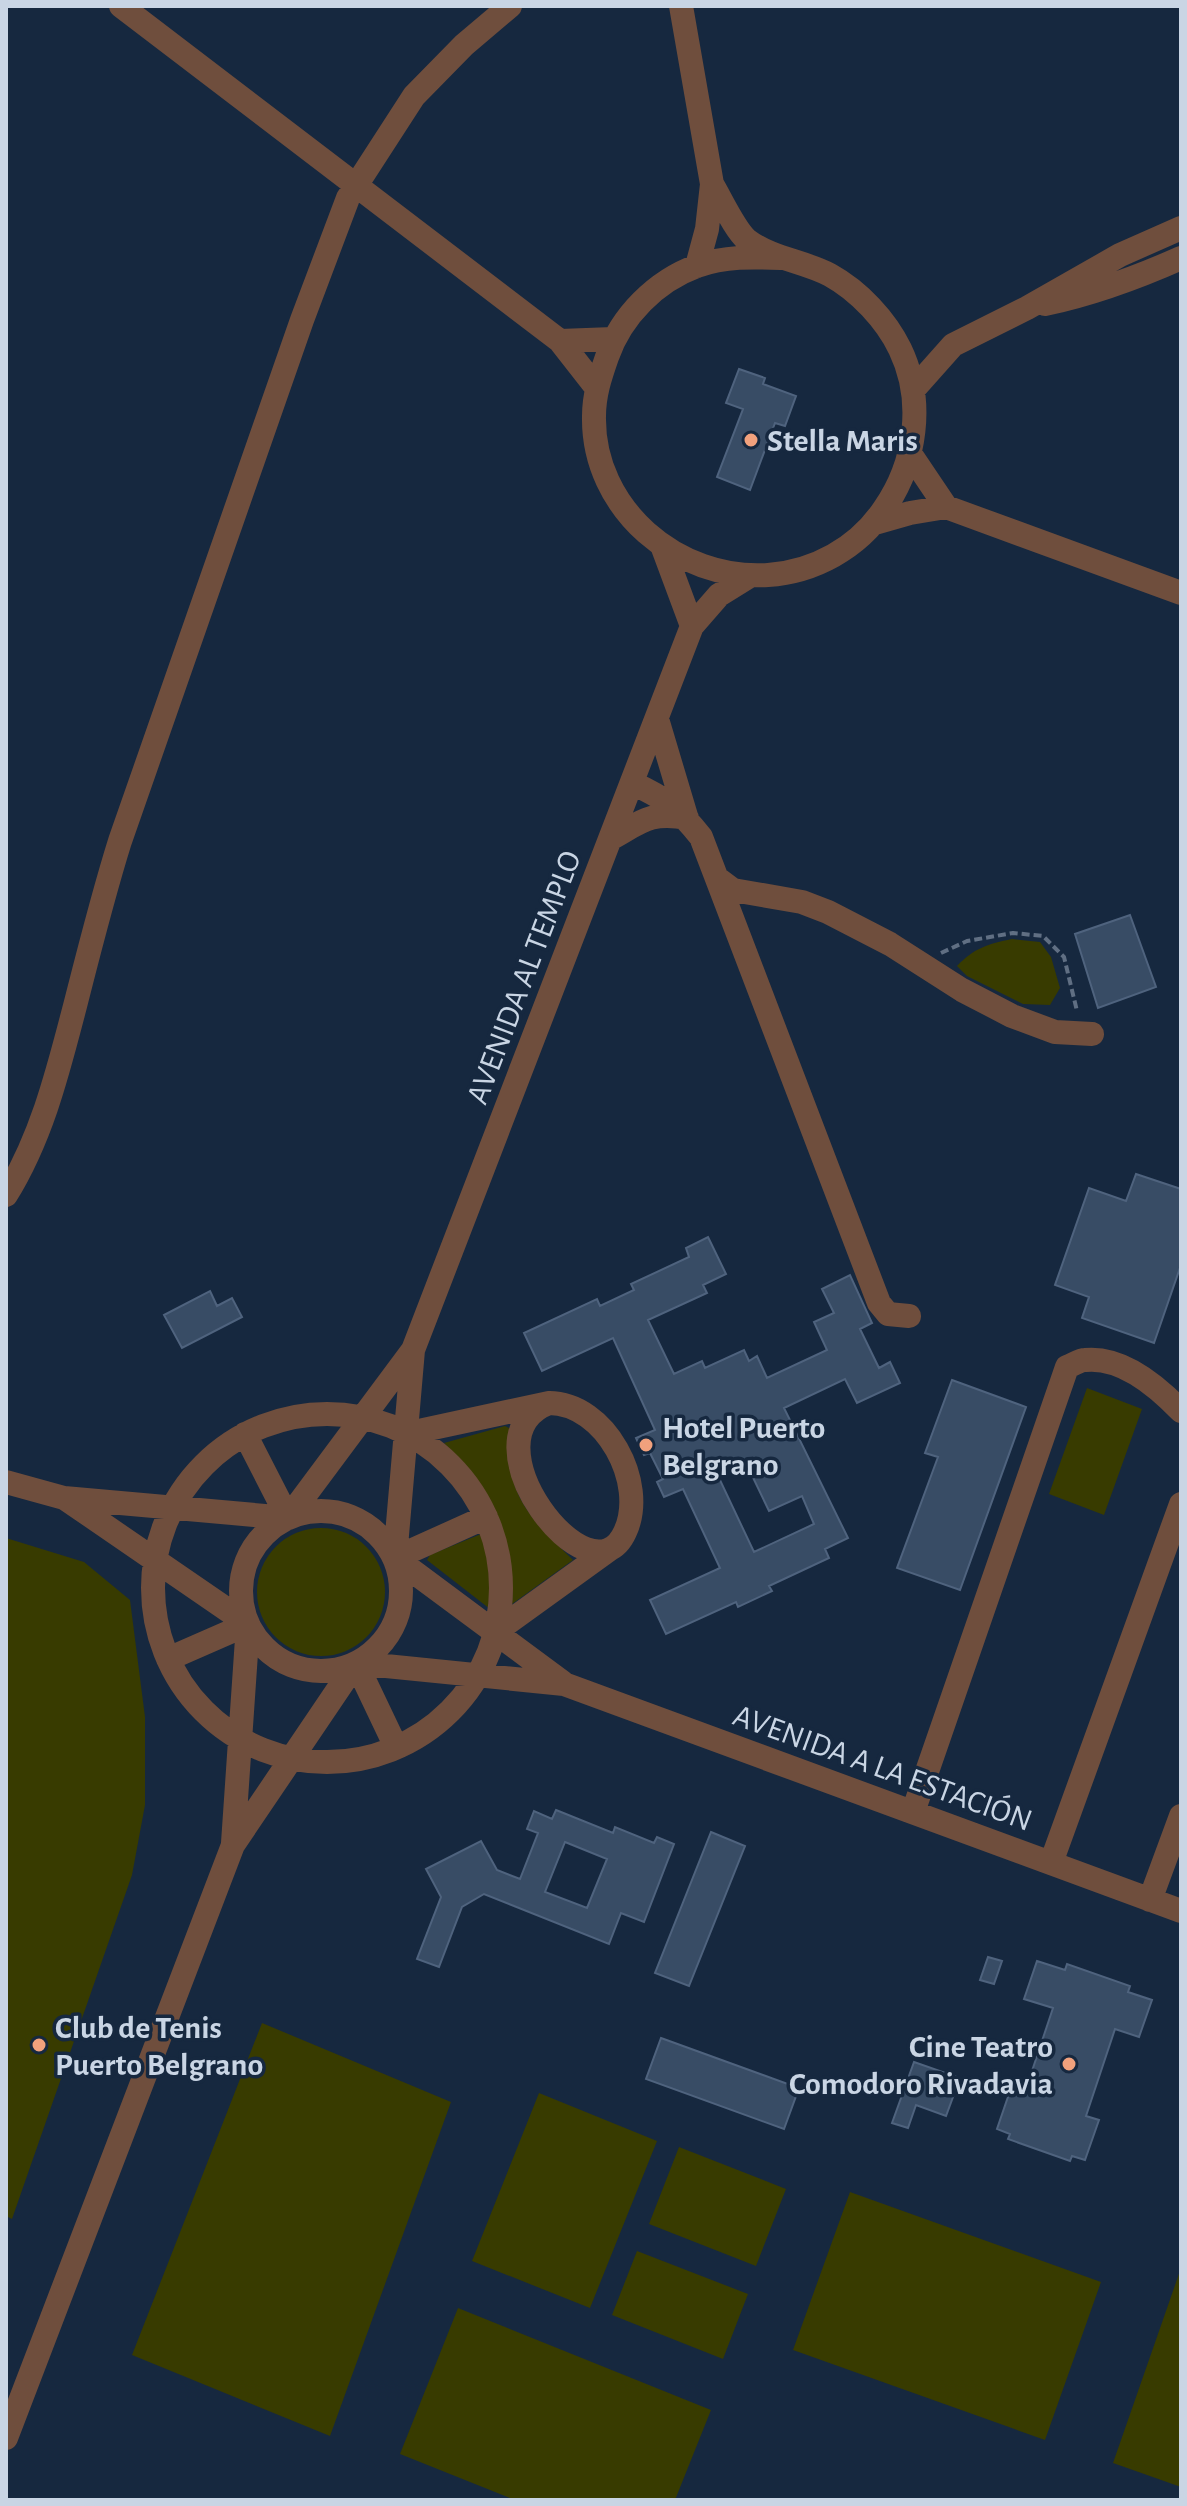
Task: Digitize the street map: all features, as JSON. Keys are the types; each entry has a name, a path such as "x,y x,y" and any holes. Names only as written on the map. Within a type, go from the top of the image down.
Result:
{"street":[{"path":"121,6 560,341 596,387"},
{"path":"6,1195 30,1149 55,1082 120,841 302,320 354,186 414,96 464,45 510,6"},
{"path":"681,6 712,184 707,229 697,266"},
{"path":"712,184 745,239 781,258 830,275 871,306 900,349 913,390 915,422 911,455 897,491 875,523 848,547 817,564 784,574 748,577 704,568 663,548 639,528 620,504 606,477 595,433 596,387 613,339 635,308 664,284 697,266 739,257 781,258"},
{"path":"913,390 953,345 1027,308 1109,261 1181,228"},
{"path":"1027,308 1087,295 1181,258"},
{"path":"560,341 613,339"},
{"path":"900,349 953,345"},
{"path":"911,455 946,507"},
{"path":"875,523 946,507 1181,593"},
{"path":"663,548 692,626"},
{"path":"692,626 719,595 748,577"},
{"name":"AVENIDA AL TEMPLO","path":"413,1350 692,626"},
{"path":"657,719 687,818"},
{"path":"632,783 664,798 687,818 701,837 879,1303 888,1314 909,1316"},
{"path":"610,839 648,818 666,814 687,818"},
{"path":"717,878 733,890 802,902 828,912 1012,1016 1055,1032 1082,1033"},
{"path":"288,1518 413,1350"},
{"path":"6,2438 233,1845 356,1663 377,1649 397,1618 402,1594 395,1558 413,1350"},
{"path":"913,1812 1067,1367 1084,1360 1122,1367 1141,1377 1179,1407"},
{"path":"549,1403 530,1414 520,1437 524,1473 533,1496 559,1533 582,1549 593,1552 614,1546"},
{"path":"405,1434 560,1403 581,1411 601,1429 620,1457 632,1500 628,1527 622,1538 495,1632"},
{"path":"330,1414 362,1417 405,1434 435,1452 457,1473 486,1517 498,1558 501,1583 495,1632 479,1674 452,1710 416,1737 396,1747 348,1760 315,1761 291,1758 241,1739 194,1700 168,1659 159,1631 154,1603 155,1559 173,1507 198,1470 220,1451 245,1434 295,1417 330,1414"},
{"path":"245,1434 288,1518"},
{"path":"6,1482 64,1498 288,1518"},
{"path":"64,1498 248,1624 269,1651 299,1668 322,1671 356,1663 564,1684"},
{"path":"1051,1863 1181,1504"},
{"path":"233,1845 248,1624 241,1596 244,1567 258,1542 271,1528 288,1518 318,1511 349,1516 376,1532 395,1558 564,1684"},
{"path":"395,1558 486,1517"},
{"path":"168,1659 248,1624"},
{"path":"356,1663 396,1747"},
{"name":"AVENIDA A LA ESTACIÓN","path":"564,1684 1181,1911"},
{"path":"1150,1900 1181,1816"}],"path":[{"path":"920,963 967,941 1013,933 1043,936 1064,957 1082,1033"}],"shaded area":[{"path":"1012,939 1040,942 1051,957 1060,988 1050,1005 1023,1004 967,976 957,966 982,948"},
{"path":"1087,1388 1142,1409 1104,1515 1049,1494"},
{"path":"505,1426 511,1429 511,1471 523,1503 544,1531 573,1560 512,1604 509,1556 497,1516 475,1479 444,1443"},
{"path":"321,1528 345,1533 366,1547 380,1568 385,1592 380,1616 366,1637 345,1651 321,1656 297,1651 276,1637 262,1616 257,1592 262,1568 276,1547 297,1533"},
{"path":"481,1534 486,1535 495,1571 496,1598 494,1607 490,1609 427,1560 430,1555"},
{"name":"Club de Tenis Puerto Belgrano","path":"6,1538 84,1562 130,1600 145,1717 145,1805 132,1875 12,2219 6,2216"},
{"path":"262,2023 451,2102 330,2436 132,2355"},
{"path":"539,2093 657,2141 590,2308 472,2261"},
{"path":"679,2147 786,2189 756,2266 649,2224"},
{"path":"850,2192 1101,2282 1045,2440 793,2350"},
{"path":"637,2251 748,2294 723,2359 612,2315"},
{"path":"1181,2268 1181,2487 1113,2463"},
{"path":"458,2308 711,2410 675,2500 515,2500 400,2454"}],"building":[{"path":"739,369 765,378 763,384 796,396 785,426 775,423 750,490 717,477 743,409 726,403"},
{"path":"1130,915 1156,987 1098,1008 1075,934"},
{"path":"1136,1174 1181,1189 1181,1265 1154,1343 1082,1318 1089,1297 1055,1285 1089,1188 1126,1201"},
{"path":"708,1237 726,1274 703,1285 707,1293 648,1320 674,1374 702,1361 705,1368 744,1350 749,1361 757,1356 767,1378 827,1350 814,1322 834,1313 822,1289 850,1275 872,1323 860,1329 879,1368 890,1362 900,1383 857,1403 845,1379 784,1408 848,1538 825,1549 829,1558 769,1586 772,1591 738,1607 736,1602 666,1634 650,1600 720,1568 683,1489 664,1497 657,1482 663,1479 650,1453 644,1455 636,1438 655,1430 613,1338 542,1371 524,1333 597,1299 600,1306 634,1290 631,1284 689,1257 686,1248","holes":["747,1465 769,1511 802,1496 814,1524 754,1552 719,1478"]},
{"path":"210,1291 217,1306 232,1298 242,1317 182,1348 164,1315"},
{"path":"952,1380 1026,1407 960,1590 897,1568 938,1457 925,1453"},
{"path":"556,1810 613,1833 615,1827 654,1843 657,1837 674,1844 644,1922 621,1913 609,1944 484,1894 462,1907 439,1967 417,1959 441,1897 426,1869 481,1841 497,1870 520,1879 538,1833 527,1829 534,1811 552,1819","holes":["565,1842 607,1859 587,1908 545,1892"]},
{"path":"711,1832 745,1846 689,1986 655,1973"},
{"path":"988,1957 1002,1961 994,1984 980,1980"},
{"name":"Cine Teatro Comodoro Rivadavia","path":"1037,1961 1065,1970 1067,1964 1130,1986 1128,1992 1152,2000 1139,2037 1115,2029 1086,2116 1099,2120 1085,2160 1072,2156 1070,2161 1008,2139 1010,2134 997,2129 1010,2091 1024,2095 1053,2008 1024,1999"},
{"path":"661,2038 799,2088 784,2129 646,2079"},
{"path":"914,2062 960,2078 946,2116 916,2105 908,2128 892,2123"}],"place":[{"name":"Stella Maris","path":"751,440"},
{"name":"Hotel Puerto Belgrano","path":"646,1445"},
{"name":"Club de Tenis Puerto Belgrano","path":"39,2045"},
{"name":"Cine Teatro Comodoro Rivadavia","path":"1069,2064"}]}
